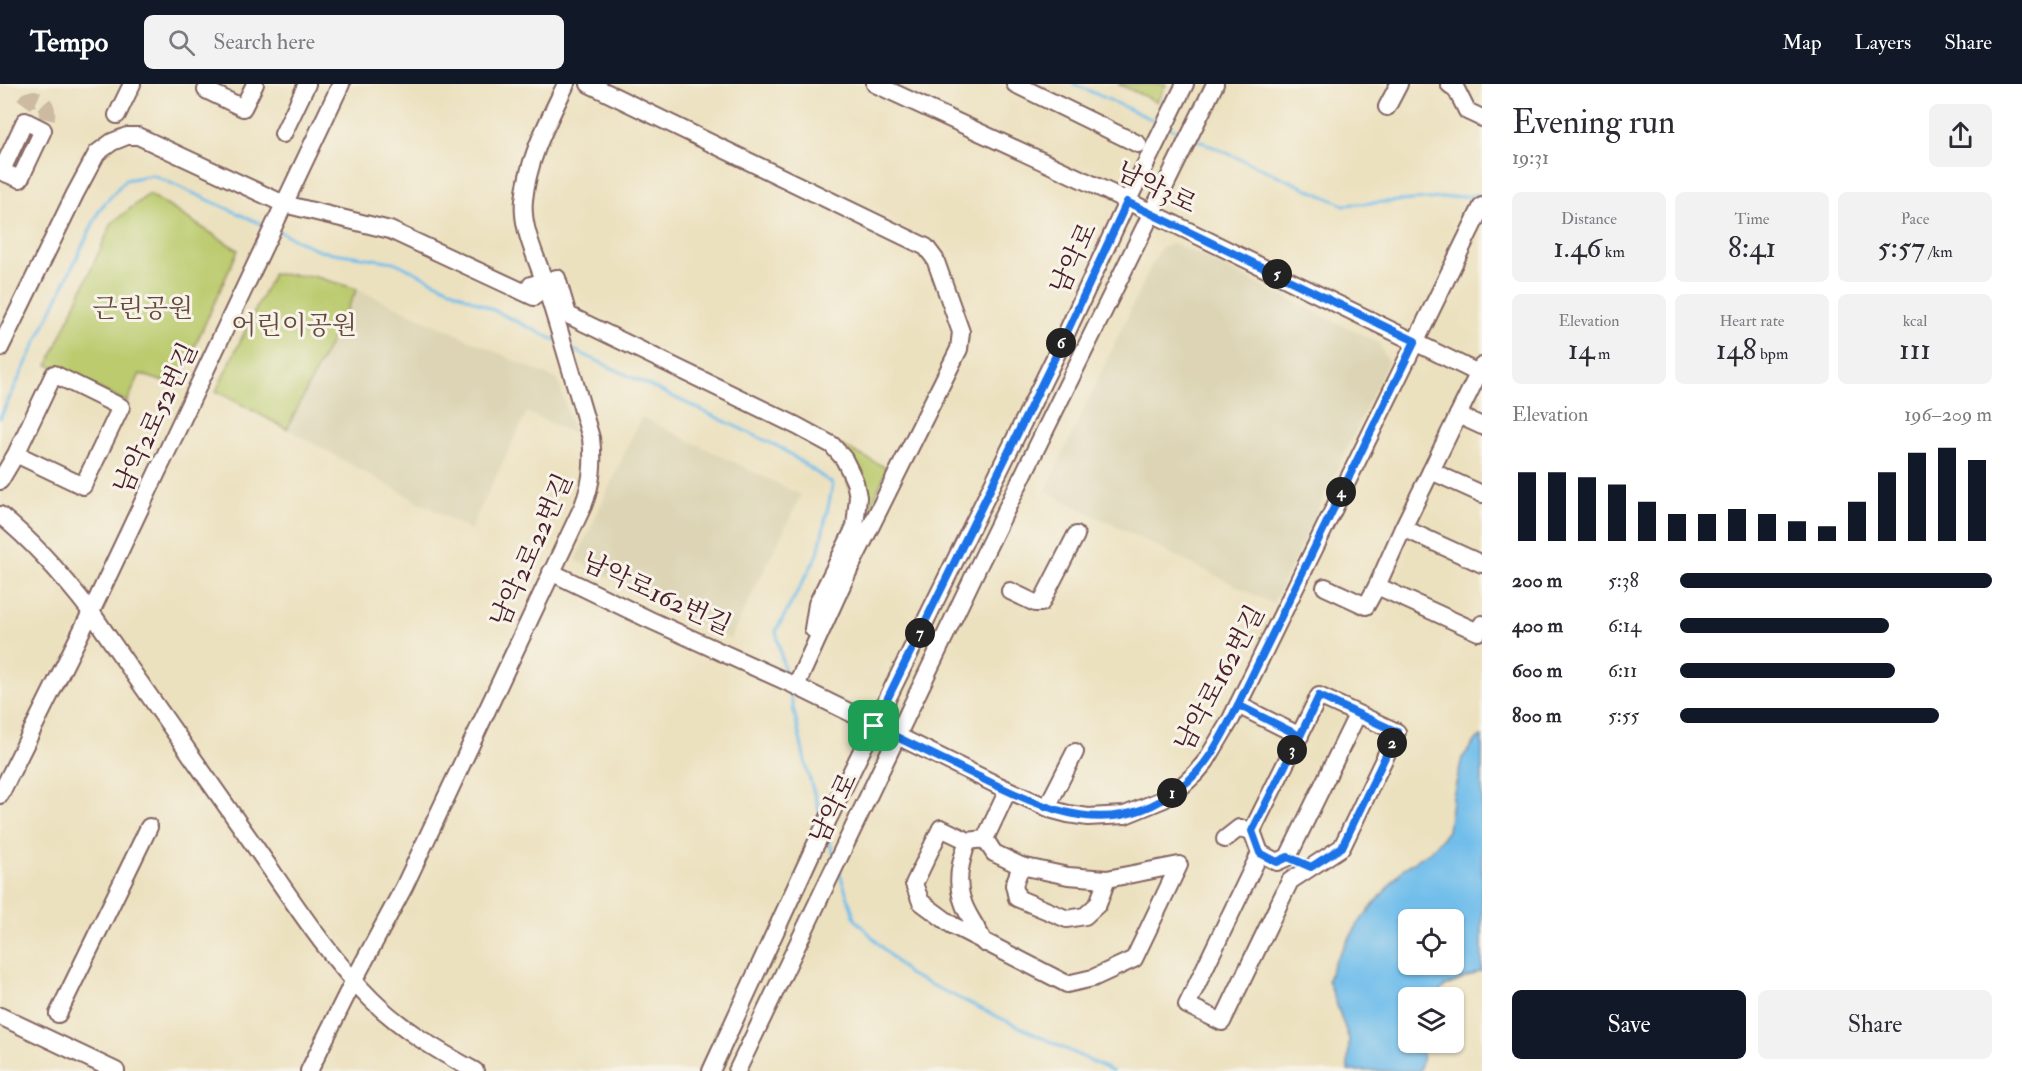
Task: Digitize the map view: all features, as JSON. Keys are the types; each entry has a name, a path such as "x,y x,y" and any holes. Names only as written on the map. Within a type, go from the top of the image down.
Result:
{"street":[{"path":"117,116 132,84"},
{"path":"206,90 243,108 255,84"},
{"path":"283,134 307,84"},
{"name":"남악2로52번길","path":"0,795 91,612 341,84"},
{"name":"남악2로22번길","path":"309,1071 404,887 583,506 592,479 591,438 544,281 532,250 523,203 536,148 566,84"},
{"path":"589,84 927,247 935,259 962,332 959,349 793,685"},
{"name":"남악3로","path":"875,84 1152,213 1415,341 1480,369"},
{"path":"1015,84 1138,144"},
{"name":"남악로","path":"711,1071 812,852 1185,84"},
{"name":"남악로","path":"737,1071 896,737 1215,84"},
{"path":"1387,107 1399,84"},
{"path":"1449,84 1456,89 1467,111 1482,118"},
{"path":"0,348 97,153 112,142 127,136 138,136 284,204 390,230 534,297 531,285 557,278 568,315 797,426 832,445 844,459 855,482 858,497 855,527 817,604 813,629"},
{"name":"남악로162번길","path":"551,572 1047,807 1068,814 1107,817 1125,815 1164,799 1181,787 1206,761 1238,705 1482,206"},
{"path":"1325,587 1366,606 1480,369"},
{"path":"0,481 16,454 54,374 121,407 82,486 16,454"},
{"path":"1458,414 1482,426"},
{"path":"1431,471 1482,494"},
{"path":"0,515 23,535 66,580 91,612 307,920 354,980 371,999 399,1023 475,1071"},
{"path":"1403,528 1482,564"},
{"path":"1010,591 1035,603 1041,603 1076,535"},
{"path":"1377,586 1478,632 1482,624"},
{"path":"1319,696 1357,715 1397,732 1342,847 1290,881 1222,1022 1187,1005 1260,853 1252,831 1319,696"},
{"path":"1238,705 1300,736"},
{"path":"1290,881 1283,859 1357,715"},
{"path":"1047,807 1075,752"},
{"path":"985,839 1008,790"},
{"path":"58,1014 149,826"},
{"path":"941,828 968,841 985,839 994,853 1021,866 1068,876 1107,879 1179,866 1134,959 1093,978 1067,984 952,926 921,902 914,884 941,828"},
{"path":"1225,839 1239,828 1252,831"},
{"path":"968,841 958,879 964,906 984,943"},
{"path":"1260,853 1311,867"},
{"path":"1021,866 1014,885 1017,898 1067,919 1085,916 1098,904 1107,879"},
{"path":"0,1016 116,1071"}],"shaded area":[{"path":"1174,243 1379,343 1388,362 1273,604 1045,491 1159,250"},
{"path":"357,289 558,380 574,434 527,412 470,530 287,429"},
{"path":"641,417 801,495 730,639 576,560"}],"green space":[{"path":"1118,84 1166,84 1157,102"},
{"name":"근린공원","path":"149,194 238,250 177,386 140,374 127,402 48,365 112,223"},
{"name":"어린이공원","path":"273,274 313,276 357,289 287,429 216,391"},
{"path":"834,442 887,468 863,526"}],"water":[{"path":"1482,737 1482,971 1444,987 1398,987 1398,1053 1423,1053 1420,1071 1348,1071 1349,1039 1328,980 1334,962 1361,920 1403,869 1431,851 1448,831 1462,758 1478,738"}],"waterway":[{"path":"1074,84 1160,123"},
{"path":"1168,127 1184,134"},
{"path":"1193,138 1344,205 1482,195"},
{"path":"0,418 100,209 125,180 153,175 268,227"},
{"path":"276,230 320,251 394,262 555,340"},
{"path":"572,349 781,448 833,484 818,554 776,631 785,674"},
{"path":"789,689 807,770 821,816"},
{"path":"827,834 833,853"},
{"path":"839,871 855,919 908,974 1112,1071"}],"tunnel":[{"path":"24,104 27,100 34,98 40,100 46,107 47,120 43,130"}],"route":[{"path":"874,726 1053,810 1088,817 1107,817 1125,815 1142,809 1164,799 1181,787 1206,761 1238,705 1300,736 1319,696 1397,732 1342,847 1311,867 1288,857 1277,862 1260,853 1252,831 1300,736 1238,705 1415,341 1127,202 1060,347 874,726"}]}
